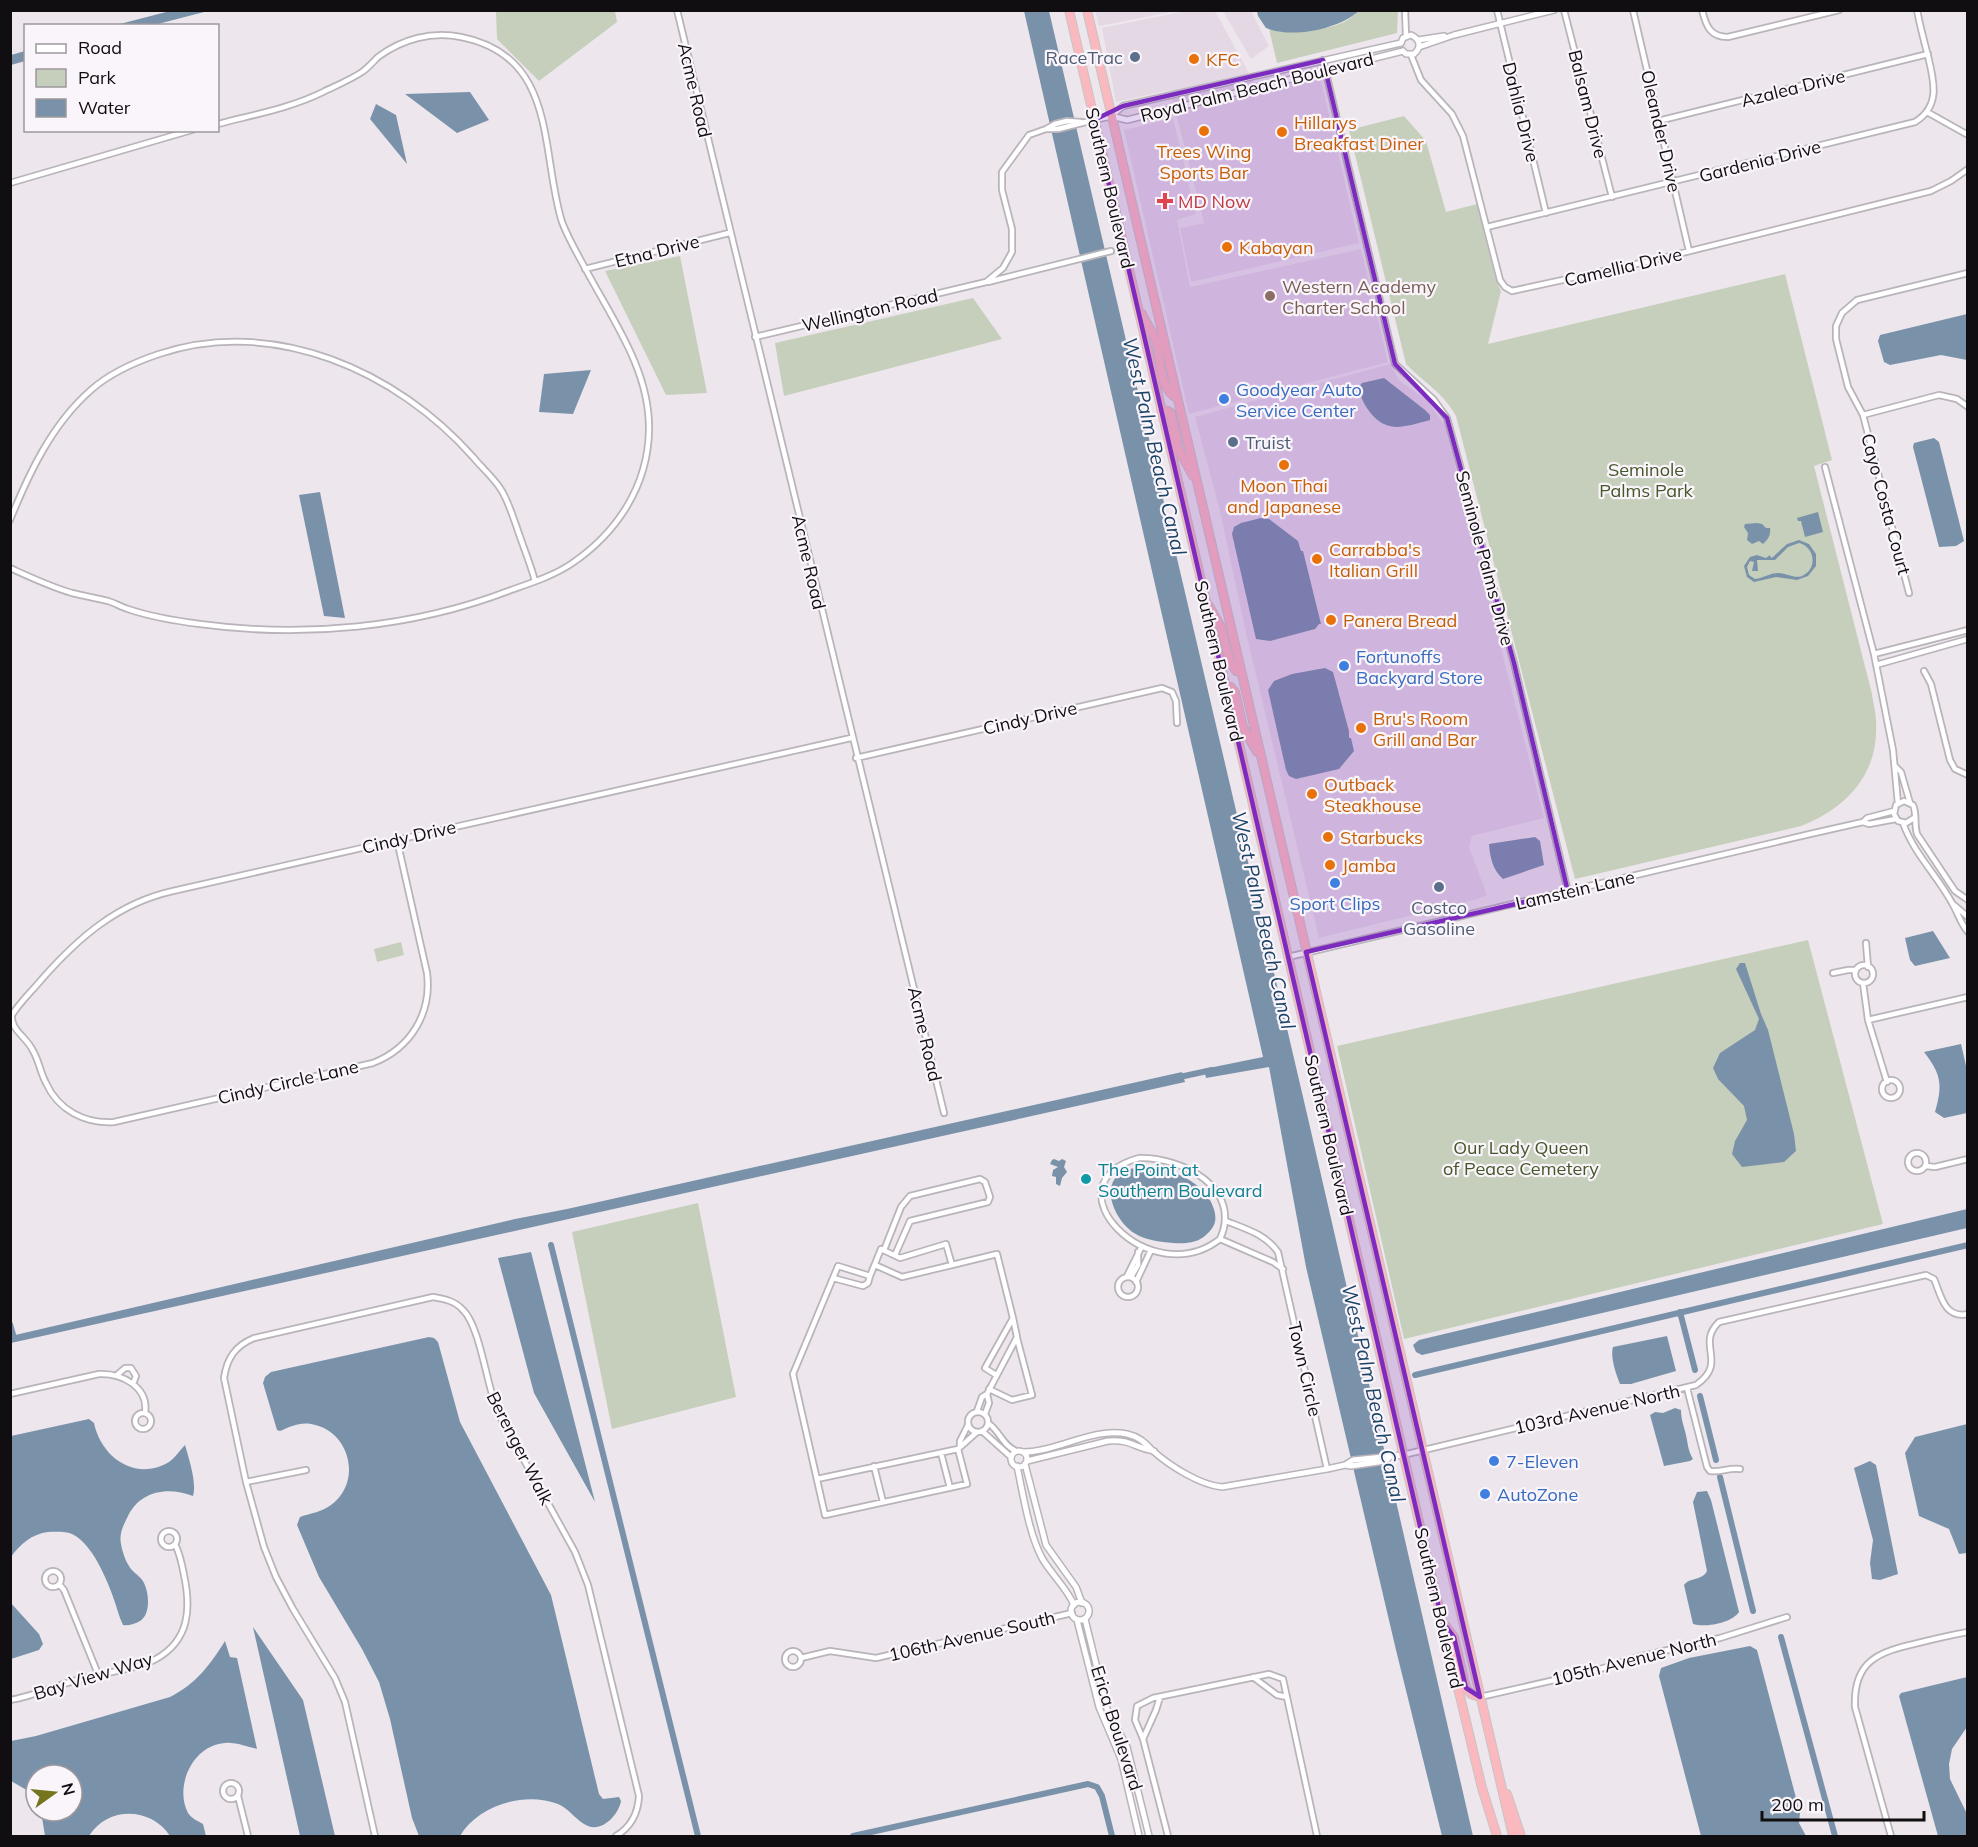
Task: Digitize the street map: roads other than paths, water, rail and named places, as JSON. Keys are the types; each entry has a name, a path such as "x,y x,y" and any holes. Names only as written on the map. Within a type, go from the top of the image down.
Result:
{"highway":[{"name":"Southern Boulevard","path":"1069,10 1403,1455 1482,1788 1497,1836"},
{"name":"Southern Boulevard","path":"1087,10 1513,1836"},
{"path":"1137,305 1155,339 1167,388 1172,396 1177,398"},
{"path":"1161,410 1171,413 1179,450 1197,485"},
{"path":"1204,596 1221,627 1230,662 1236,671 1241,672"},
{"path":"1225,687 1231,687 1235,692 1244,727 1262,761"},
{"path":"1442,1621 1454,1637 1466,1688 1472,1694 1480,1697"},
{"path":"1492,1750 1521,1836"},
{"path":"1482,1788 1491,1836"}],"street":[{"name":"Acme Road","path":"676,10 851,738 944,1113"},
{"path":"1405,10 1408,36"},
{"name":"Dahlia Drive","path":"1497,10 1546,213"},
{"path":"1408,36 1418,40 1454,34 1554,10"},
{"name":"Balsam Drive","path":"1564,10 1612,197"},
{"name":"Oleander Drive","path":"1633,10 1689,251"},
{"path":"1702,10 1708,30 1714,35 1728,37 1839,10"},
{"path":"1917,10 1935,89 1933,102 1927,111 1968,135"},
{"path":"1408,36 1401,43 1402,51 1415,52 1454,34"},
{"path":"10,568 69,592 98,598 144,614 201,624 286,630 358,626 414,618 470,604 535,581 568,566 622,516 641,478 648,447 649,415 640,373 562,221 543,118 536,97 526,78 508,59 475,40 450,35 437,35 405,42 382,54 362,72 322,93 219,124"},
{"path":"1415,52 1418,40"},
{"name":"Royal Palm Beach Boulevard","path":"1112,116 1123,106 1401,43"},
{"name":"Royal Palm Beach Boulevard","path":"1094,120 1112,116 1127,120 1402,51"},
{"name":"Camellia Drive","path":"1415,52 1417,71 1425,86 1444,105 1463,136 1500,280 1504,287 1515,291 1689,251 1931,190 1951,181 1968,169"},
{"name":"Azalea Drive","path":"1658,121 1928,54"},
{"name":"Seminole Palms Drive","path":"1323,60 1395,364 1434,400 1447,418 1514,663 1568,892"},
{"name":"Gardenia Drive","path":"1487,227 1911,124 1927,111"},
{"path":"986,282 1003,268 1012,252 1012,229 1002,190 1002,172 1029,135 1046,129 1058,129 1094,120"},
{"path":"10,183 185,132"},
{"name":"Etna Drive","path":"585,269 729,233"},
{"name":"Wellington Road","path":"755,337 1111,251"},
{"name":"Cayo Costa Court","path":"1909,593 1863,415 1848,387 1836,339 1836,326 1842,313 1851,303 1863,297 1968,273"},
{"path":"10,520 40,454 55,430 84,397 106,379 149,357 182,348 229,343 267,345 317,355 362,372 401,393 433,417 462,444 500,489 510,508 535,581"},
{"path":"1863,415 1939,395 1957,399 1968,407"},
{"path":"1825,467 1874,654 1896,767 1894,772 1898,804"},
{"path":"1874,654 1968,630"},
{"path":"1950,634 1952,644"},
{"path":"1931,639 1934,649"},
{"path":"1876,665 1968,639"},
{"path":"1924,671 1930,684 1950,760 1955,769 1968,775"},
{"name":"Cindy Drive","path":"856,758 1162,688 1172,692 1176,700 1177,723"},
{"name":"Cindy Drive","path":"11,1018 14,1011 81,938 107,918 137,903 168,892 851,738"},
{"path":"1896,767 1901,772 1910,803 1915,811 1917,834 1955,891 1968,900"},
{"path":"1910,803 1904,801 1898,804 1894,811 1896,819 1903,823 1913,846 1953,903 1968,917"},
{"name":"Lamstein Lane","path":"1287,957 1863,822 1868,818 1894,811"},
{"path":"1903,823 1914,818"},
{"name":"Lamstein Lane","path":"1863,822 1869,824 1896,819"},
{"name":"Cindy Circle Lane","path":"11,1018 13,1025 34,1051 46,1085 57,1100 75,1114 100,1122 130,1118 380,1060 399,1048 414,1031 423,1014 428,995 427,973 397,840"},
{"path":"1953,903 1957,916 1968,932"},
{"path":"1856,970 1856,979 1863,983 1869,982 1872,971 1868,966 1866,943"},
{"path":"1833,973 1868,966"},
{"path":"1863,983 1868,1020 1887,1082"},
{"path":"1868,1020 1968,997"},
{"path":"1912,1154 1921,1154 1925,1158 1926,1166 1921,1171 1915,1172 1909,1168 1908,1158 1912,1154"},
{"path":"1139,1158 1176,1163 1191,1169 1219,1196 1226,1221 1220,1239 1206,1248 1188,1254 1177,1255 1140,1249 1113,1224 1103,1206 1102,1185 1107,1175 1115,1167 1139,1158"},
{"path":"1926,1166 1935,1167 1968,1159"},
{"path":"884,1250 898,1215 906,1198 980,1179 986,1182 990,1197 986,1203 910,1221 898,1215"},
{"path":"895,1255 910,1221"},
{"name":"Town Circle","path":"1226,1221 1256,1232 1270,1241 1278,1252 1328,1469"},
{"path":"1220,1239 1273,1262 1283,1269"},
{"path":"833,1278 863,1286 868,1283 881,1249 900,1258 946,1244 952,1264"},
{"path":"1129,1277 1136,1282 1138,1288 1135,1293 1123,1296 1118,1284 1122,1279 1129,1277 1138,1265 1140,1249"},
{"path":"1136,1282 1151,1250"},
{"path":"874,1265 902,1277 997,1254 1032,1395 1012,1400 988,1392"},
{"path":"870,1276 838,1266 793,1374 825,1515 967,1484 959,1448 960,1441 970,1416 977,1412 982,1397 988,1392 1017,1337"},
{"name":"103rd Avenue North","path":"1403,1455 1687,1388 1704,1379 1712,1364 1709,1341 1711,1330 1719,1322 1926,1275 1934,1279 1943,1304 1951,1312 1968,1314"},
{"name":"Berenger Walk","path":"375,1836 345,1702 335,1678 276,1577 264,1547 246,1482 224,1378 230,1357 243,1342 433,1297 450,1301 463,1309 474,1325 491,1395 498,1413 575,1552 588,1585 639,1797 637,1813 627,1829 616,1836"},
{"path":"996,1375 985,1368 1013,1318"},
{"path":"117,1375 124,1368 131,1368 136,1376 133,1384"},
{"path":"10,1394 99,1374 117,1375 133,1384 145,1401 145,1413"},
{"path":"1687,1388 1707,1467 1714,1472 1732,1467 1740,1469"},
{"path":"968,1425 980,1431 1011,1457 1012,1463 1017,1466 1036,1546 1042,1559 1071,1597 1074,1605 1072,1613 1077,1620 1085,1619 1089,1615 1089,1608 1082,1603 1076,1587 1046,1545 1026,1456 1006,1446 995,1429 988,1423 985,1414 989,1403 988,1392"},
{"path":"977,1412 985,1414"},
{"path":"817,1479 959,1448 988,1423"},
{"path":"1011,1457 1020,1451 1118,1433 1138,1437 1193,1479 1210,1486 1232,1486 1346,1465 1385,1461 1390,1457 1403,1455"},
{"path":"1017,1466 1108,1441 1120,1440 1143,1450 1154,1451"},
{"path":"941,1453 950,1488"},
{"path":"874,1466 883,1502"},
{"path":"246,1482 306,1470"},
{"name":"Bay View Way","path":"10,1700 155,1659 171,1648 181,1635 188,1617 189,1600 179,1552 175,1544"},
{"path":"59,1584 64,1590 98,1674"},
{"path":"1074,1605 1082,1603"},
{"name":"106th Avenue South","path":"801,1658 830,1651 876,1658 1072,1613"},
{"name":"105th Avenue North","path":"1480,1697 1594,1671 1638,1657 1720,1638 1787,1617"},
{"name":"Erica Boulevard","path":"1085,1619 1107,1709 1127,1747 1149,1836"},
{"name":"Erica Boulevard","path":"1077,1620 1099,1707 1121,1759 1139,1836"},
{"path":"1891,1836 1855,1707 1854,1692 1858,1678 1863,1667 1876,1656 1890,1649 1968,1632"},
{"path":"1168,1836 1143,1739 1135,1720 1137,1706 1160,1697 1269,1674 1283,1679 1317,1836"},
{"path":"1253,1677 1277,1695 1287,1697"},
{"path":"1143,1739 1160,1697"},
{"path":"238,1796 248,1836"}],"water":[{"path":"1257,10 1359,11 1340,23 1328,27 1289,33 1266,28"},
{"path":"170,11 208,11 158,24 120,24"},
{"path":"1024,11 1049,11 1473,1836 1442,1836 1306,1267 1269,1067 1206,1078 1204,1069 1263,1057"},
{"path":"24,51 24,61 11,65 11,55"},
{"path":"470,92 489,120 457,133 405,94"},
{"path":"376,104 396,115 407,164 370,119"},
{"path":"1967,314 1967,360 1941,355 1890,365 1884,362 1878,341 1880,335"},
{"path":"591,370 573,414 539,412 544,374"},
{"path":"1384,378 1425,410 1430,415 1430,420 1396,427 1376,419 1367,408 1358,388 1362,383"},
{"path":"1934,438 1939,442 1964,541 1956,546 1939,547 1913,447 1914,443"},
{"path":"320,492 345,618 324,616 299,495"},
{"path":"1818,512 1823,532 1805,537 1801,521 1797,518"},
{"path":"1261,518 1269,519 1298,541 1303,551 1321,624 1315,629 1270,641 1256,639 1232,534 1234,527 1241,523"},
{"path":"1757,523 1770,528 1769,537 1763,544 1759,541 1752,544 1747,540 1748,533 1744,527 1745,524"},
{"path":"1799,540 1809,544 1816,554 1816,566 1808,576 1797,580 1776,577 1754,582 1747,577 1744,566 1750,557 1757,555 1766,558 1770,555 1771,558 1787,544","holes":["1799,543 1811,553 1812,564 1807,573 1802,576 1778,573 1755,579 1749,575 1747,567 1750,561 1754,562 1752,571 1758,571 1757,560 1775,560 1788,547"]},
{"path":"1325,668 1333,672 1354,751 1339,769 1296,779 1289,776 1286,770 1268,690 1274,681 1292,674"},
{"path":"1535,837 1540,841 1544,865 1503,879 1493,863 1489,844"},
{"path":"1933,931 1950,958 1915,966 1910,960 1905,938"},
{"path":"1740,963 1745,963 1768,1030 1794,1134 1796,1151 1784,1162 1742,1167 1732,1154 1735,1141 1747,1120 1744,1106 1718,1079 1713,1068 1720,1053 1755,1030 1759,1019 1736,969"},
{"path":"1961,1044 1967,1070 1967,1113 1944,1118 1935,1112 1940,1087 1939,1080 1924,1052"},
{"path":"1182,1072 1185,1082 11,1343 11,1336 515,1219"},
{"path":"1054,1159 1066,1161 1064,1167 1067,1172 1060,1186 1056,1184 1056,1177 1052,1176 1053,1170 1058,1167 1050,1164"},
{"path":"1150,1167 1185,1177 1207,1195 1213,1207 1215,1219 1211,1230 1203,1237 1196,1241 1183,1243 1153,1240 1134,1233 1120,1219 1112,1201 1113,1183 1118,1175 1127,1170"},
{"path":"1967,1209 1967,1228 1422,1355 1416,1352 1413,1345 1419,1340"},
{"path":"531,1252 595,1502 534,1393 498,1258"},
{"path":"1667,1336 1676,1371 1631,1384 1620,1384 1615,1371 1613,1347"},
{"path":"429,1337 438,1342 460,1422 551,1595 599,1794 603,1799 619,1797 621,1801 614,1816 605,1824 588,1826 558,1804 531,1799 517,1800 490,1809 468,1825 460,1836 419,1836 412,1818 390,1719 379,1682 319,1577 297,1525 300,1517 328,1507 341,1495 347,1483 348,1458 343,1446 335,1436 324,1428 302,1424 277,1430 263,1383 265,1377 271,1372"},
{"path":"1675,1408 1681,1410 1688,1447 1693,1459 1664,1466 1650,1415"},
{"path":"89,1419 94,1423 104,1446 121,1463 144,1469 156,1467 169,1462 185,1445 192,1471 193,1496 173,1491 155,1493 146,1497 132,1509 123,1527 121,1540 126,1561 143,1581 148,1598 144,1618 129,1625 123,1625 96,1559 89,1548 72,1534 48,1532 37,1535 22,1544 11,1557 11,1436"},
{"path":"1967,1424 1967,1553 1959,1554 1949,1529 1919,1516 1905,1453 1915,1437"},
{"path":"1870,1461 1876,1465 1898,1574 1880,1580 1872,1579 1870,1563 1873,1540 1854,1468"},
{"path":"1707,1491 1739,1612 1725,1622 1698,1625 1693,1624 1684,1585 1707,1571 1693,1502 1697,1492"},
{"path":"10,1602 39,1634 43,1644 39,1650 11,1659"},
{"path":"253,1627 303,1700 335,1836 300,1836"},
{"path":"225,1641 230,1657 237,1658 257,1749 229,1743 214,1745 204,1751 189,1769 183,1791 184,1802 188,1813 203,1824 206,1836 170,1836 162,1826 152,1820 141,1815 130,1814 107,1819 89,1836 45,1836 43,1823 84,1823 84,1763 24,1763 24,1789 11,1781 11,1741 36,1736 170,1697 202,1673"},
{"path":"1750,1646 1757,1650 1800,1813 1799,1823 1806,1836 1701,1836 1659,1676 1661,1668 1689,1658"},
{"path":"1967,1677 1967,1727 1952,1749 1949,1764 1950,1779 1967,1814 1967,1836 1938,1836 1899,1696 1901,1693"}],"waterway":[{"path":"1175,1078 1212,1070"},
{"path":"551,1245 698,1836"},
{"path":"1415,1375 1968,1245"},
{"path":"1680,1312 1695,1370"},
{"path":"10,1324 14,1338"},
{"path":"1700,1396 1716,1460"},
{"path":"1720,1477 1753,1611"},
{"path":"1781,1637 1835,1836"},
{"path":"853,1836 1088,1784 1097,1787 1102,1796 1112,1836"}],"place":[{"name":"RaceTrac","path":"1135,57"},
{"name":"KFC","path":"1194,59"},
{"name":"Trees Wing Sports Bar","path":"1204,131"},
{"name":"Hillarys Breakfast Diner","path":"1282,132"},
{"name":"MD Now","path":"1165,201"},
{"name":"Kabayan","path":"1227,247"},
{"name":"Western Academy Charter School","path":"1270,296"},
{"name":"Goodyear Auto Service Center","path":"1224,399"},
{"name":"Truist","path":"1233,442"},
{"name":"Moon Thai and Japanese","path":"1284,465"},
{"name":"Carrabba's Italian Grill","path":"1317,559"},
{"name":"Panera Bread","path":"1331,620"},
{"name":"Fortunoffs Backyard Store","path":"1344,666"},
{"name":"Bru's Room Grill and Bar","path":"1361,728"},
{"name":"Outback Steakhouse","path":"1312,794"},
{"name":"Starbucks","path":"1328,837"},
{"name":"Jamba","path":"1330,865"},
{"name":"Sport Clips","path":"1335,883"},
{"name":"Costco Gasoline","path":"1439,887"},
{"name":"The Point at Southern Boulevard","path":"1086,1179"},
{"name":"7-Eleven","path":"1494,1461"},
{"name":"AutoZone","path":"1485,1494"}],"water label":[{"name":"West Palm Beach Canal","path":"1155,446"},
{"name":"West Palm Beach Canal","path":"1264,920"},
{"name":"West Palm Beach Canal","path":"1374,1393"}],"park label":[{"name":"Seminole Palms Park","path":"1646,479"},
{"name":"Our Lady Queen of Peace Cemetery","path":"1521,1157"}]}
